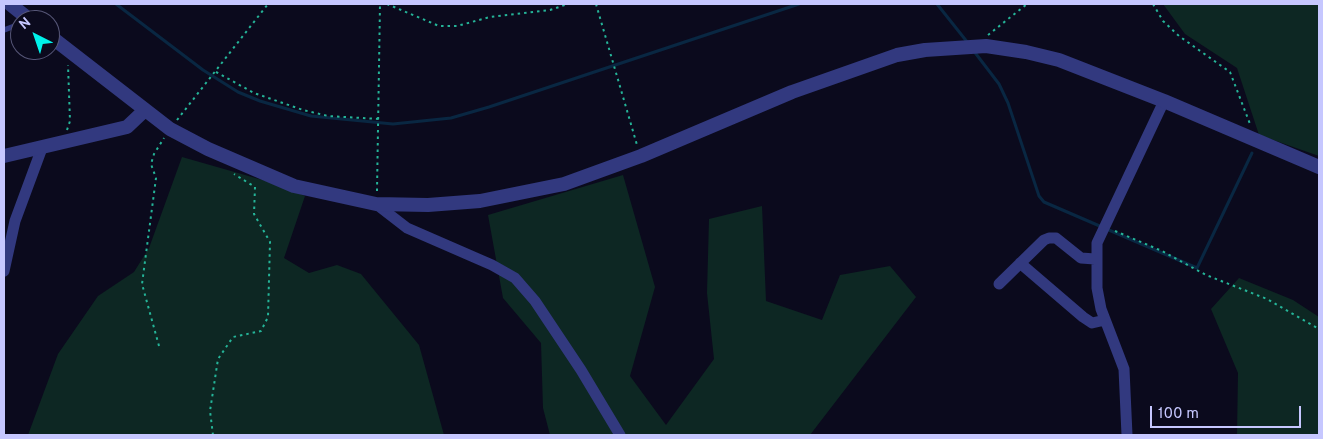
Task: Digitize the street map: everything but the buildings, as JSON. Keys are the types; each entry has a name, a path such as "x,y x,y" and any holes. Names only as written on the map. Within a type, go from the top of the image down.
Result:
{"street":[{"path":"60,44 170,129 242,165 294,186 376,204 446,204 508,196 564,184 641,156 792,92 880,61 925,50 978,46 1026,52 1059,60 1164,101 1319,167"},
{"path":"1127,435 1124,369 1105,320 1097,288 1095,259 1097,243 1104,226 1164,101"},
{"path":"4,156 127,127 145,110"},
{"path":"4,271 15,221 42,148"},
{"path":"376,204 407,228 492,265 515,278 535,301 581,370 620,435"},
{"path":"999,284 1044,240 1049,238 1056,238 1081,258 1095,259"},
{"path":"1020,263 1083,317 1092,323 1105,320"}],"path":[{"path":"160,346 142,284 156,178 151,164 154,154 170,129 268,4"},
{"path":"376,204 380,4"},
{"path":"387,4 439,26 457,26 490,16 550,10 568,4"},
{"path":"596,4 641,156"},
{"path":"978,46 988,35 1027,4"},
{"path":"1153,4 1163,21 1179,36 1230,72 1250,126 1252,138"},
{"path":"65,141 70,121 67,69 71,53"},
{"path":"215,71 254,93 303,110 328,116 379,119"},
{"path":"213,435 210,411 218,359 232,337 261,331 268,317 270,242 254,214 255,188 231,172"},
{"path":"1104,226 1162,251 1206,276 1267,299 1319,330"}],"green space":[{"path":"1163,4 1319,4 1319,156 1259,135 1237,68 1185,34"},
{"path":"182,157 280,185 305,196 284,258 309,273 337,265 361,274 419,345 444,435 28,435 58,354 98,296 134,272 149,248"},
{"path":"623,175 655,287 630,376 666,425 714,359 707,293 709,219 762,206 766,301 822,320 840,275 890,266 916,297 810,435 550,435 543,408 541,343 503,298 488,215"},
{"path":"1239,278 1293,300 1319,317 1319,435 1237,435 1238,373 1211,309"}],"waterway":[{"path":"116,4 203,70 238,92 260,101 311,116 393,124 451,118 489,107 799,4"},
{"path":"937,4 968,43"},
{"path":"973,50 999,84 1008,103 1039,196 1044,202 1197,268 1252,153"}]}
